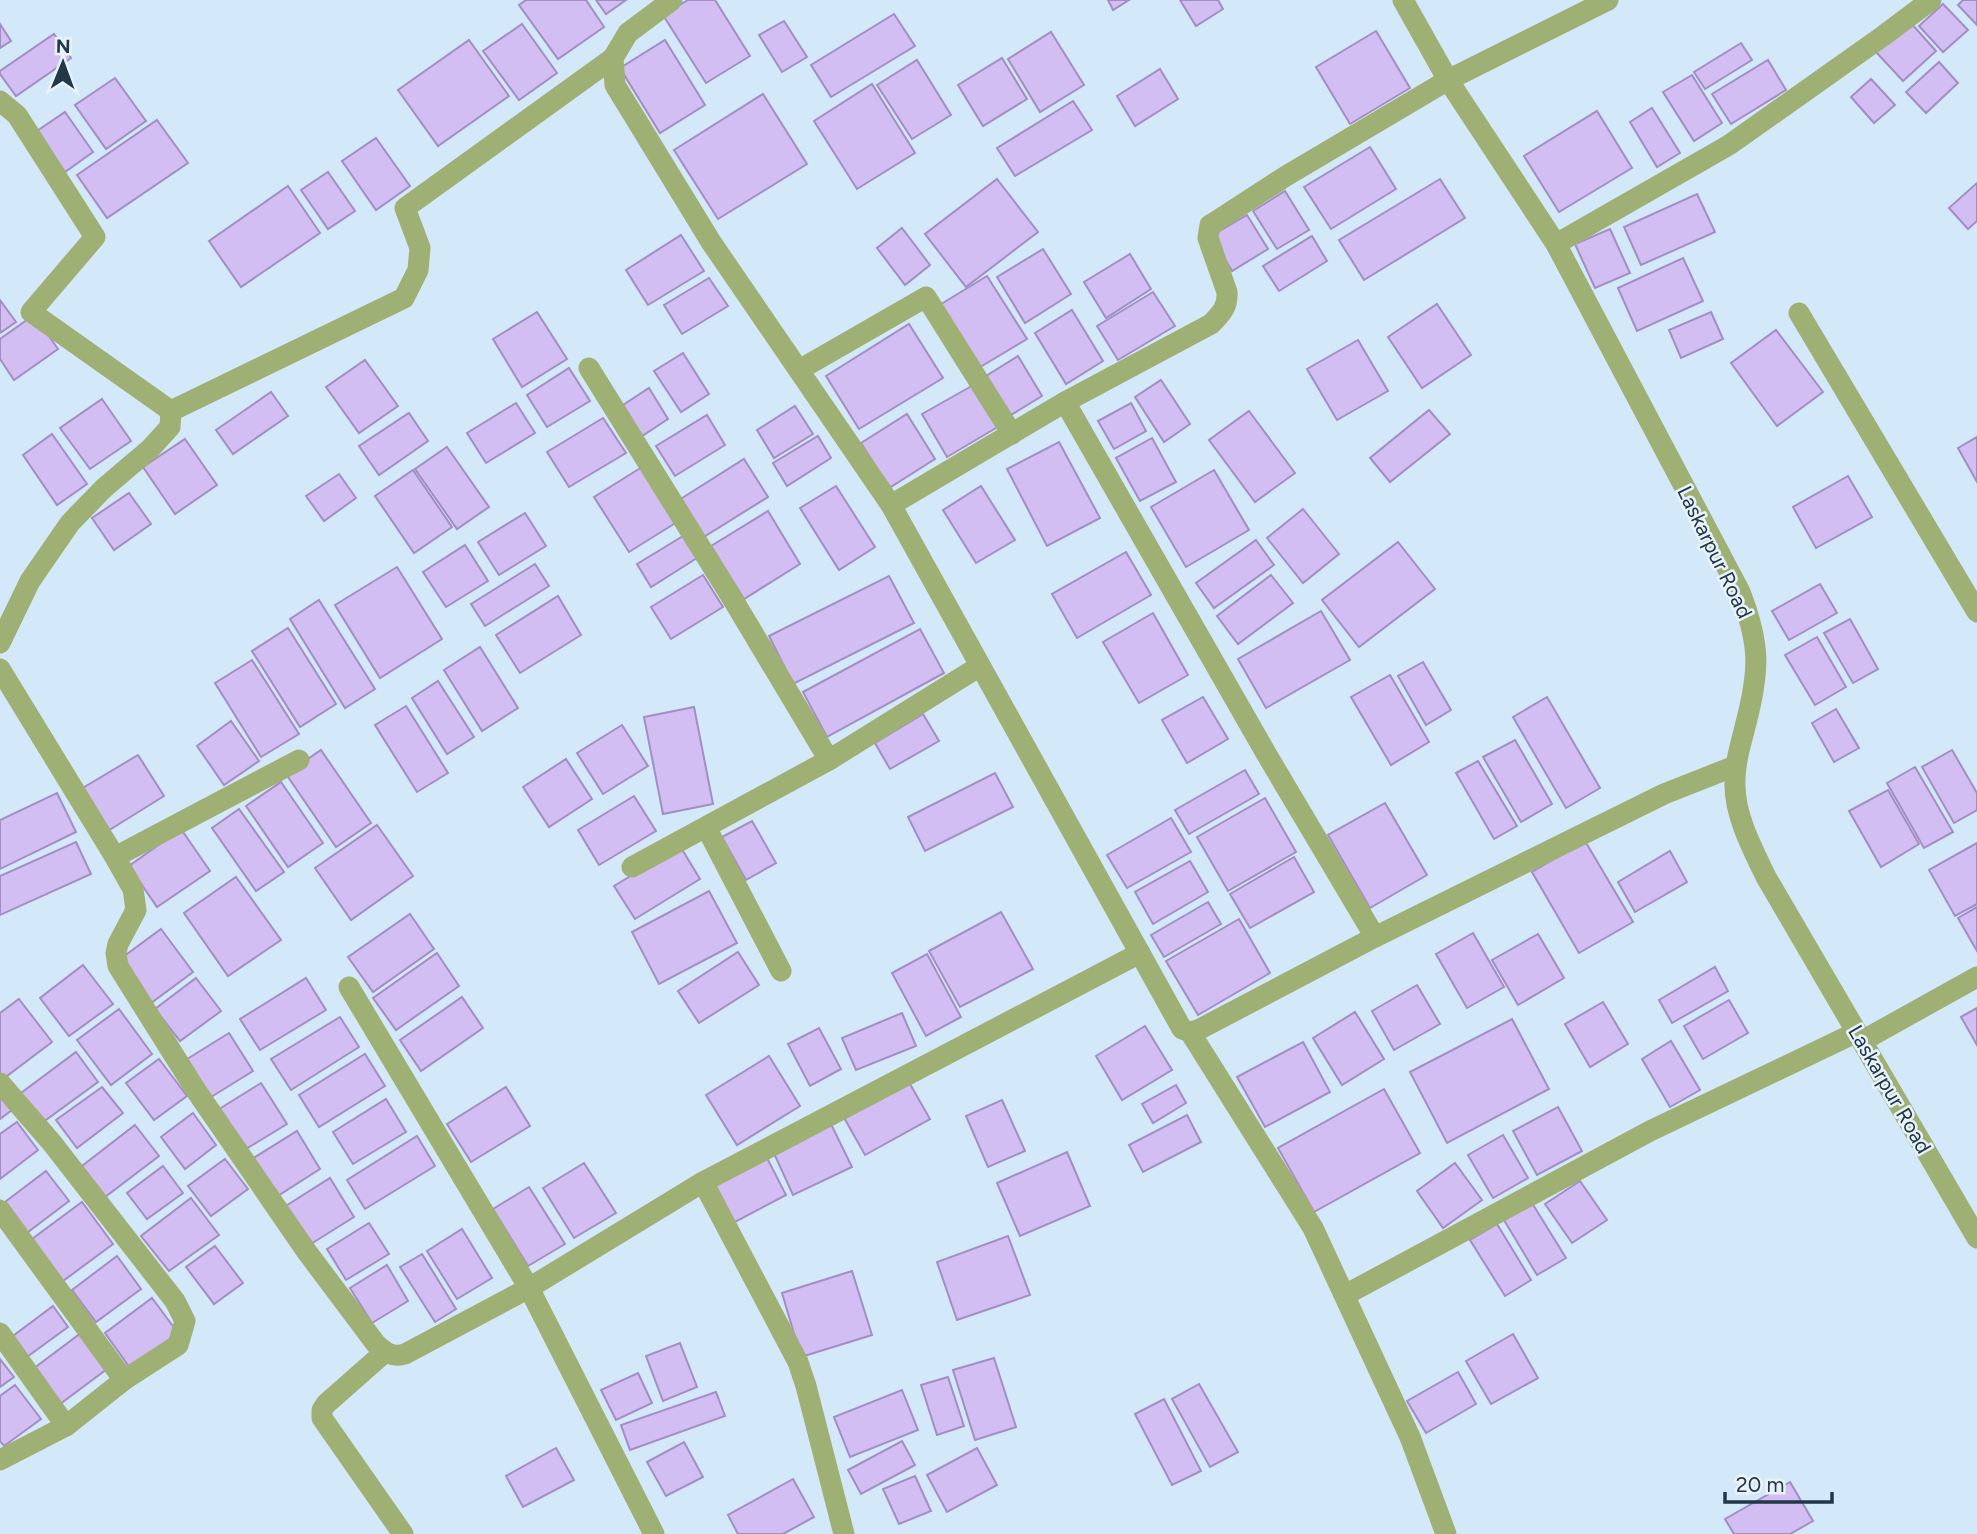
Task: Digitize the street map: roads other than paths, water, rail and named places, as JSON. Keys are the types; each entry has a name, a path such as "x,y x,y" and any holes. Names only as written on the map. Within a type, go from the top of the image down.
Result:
{"street":[{"path":"171,411 404,298 418,270 420,248 405,208 613,58 628,33 671,0"},
{"name":"Laskarpur Road","path":"1403,0 1448,80 1556,244 1740,592 1754,635 1757,668 1754,693 1735,766 1734,789 1743,825 1766,877 1977,1238"},
{"path":"891,505 1065,402 1211,324 1222,314 1227,292 1208,237 1210,225 1286,176 1448,80 1608,0"},
{"path":"1556,244 1729,145 1931,0"},
{"path":"613,58 615,85 711,242 891,505 1182,1029 1190,1032 1198,1030 1374,937 1664,794 1735,766"},
{"path":"2,106 17,116 95,237 31,312 171,411"},
{"path":"800,370 926,297 1012,434"},
{"path":"1799,313 1977,612"},
{"path":"589,368 829,760"},
{"path":"1065,402 1374,937"},
{"path":"0,643 30,581 70,523 170,427 171,411"},
{"path":"632,867 829,760 980,666"},
{"path":"0,669 133,889 136,910 118,944 118,966 197,1092 299,1241 376,1344 393,1356 405,1354 528,1288 703,1182 1140,953"},
{"path":"115,857 299,760"},
{"path":"706,827 781,971"},
{"path":"1345,1295 1650,1130 1859,1037 1977,977"},
{"path":"349,987 528,1288 654,1534"},
{"path":"1190,1032 1312,1228 1410,1437 1446,1534"},
{"path":"0,1083 52,1143 159,1280 175,1301 185,1321 178,1345 124,1380 66,1426 0,1460"},
{"path":"703,1182 797,1362 806,1386 844,1534"},
{"path":"0,1210 124,1380"},
{"path":"0,1333 66,1426"},
{"path":"385,1352 326,1404 322,1410 322,1418 404,1534"}]}
